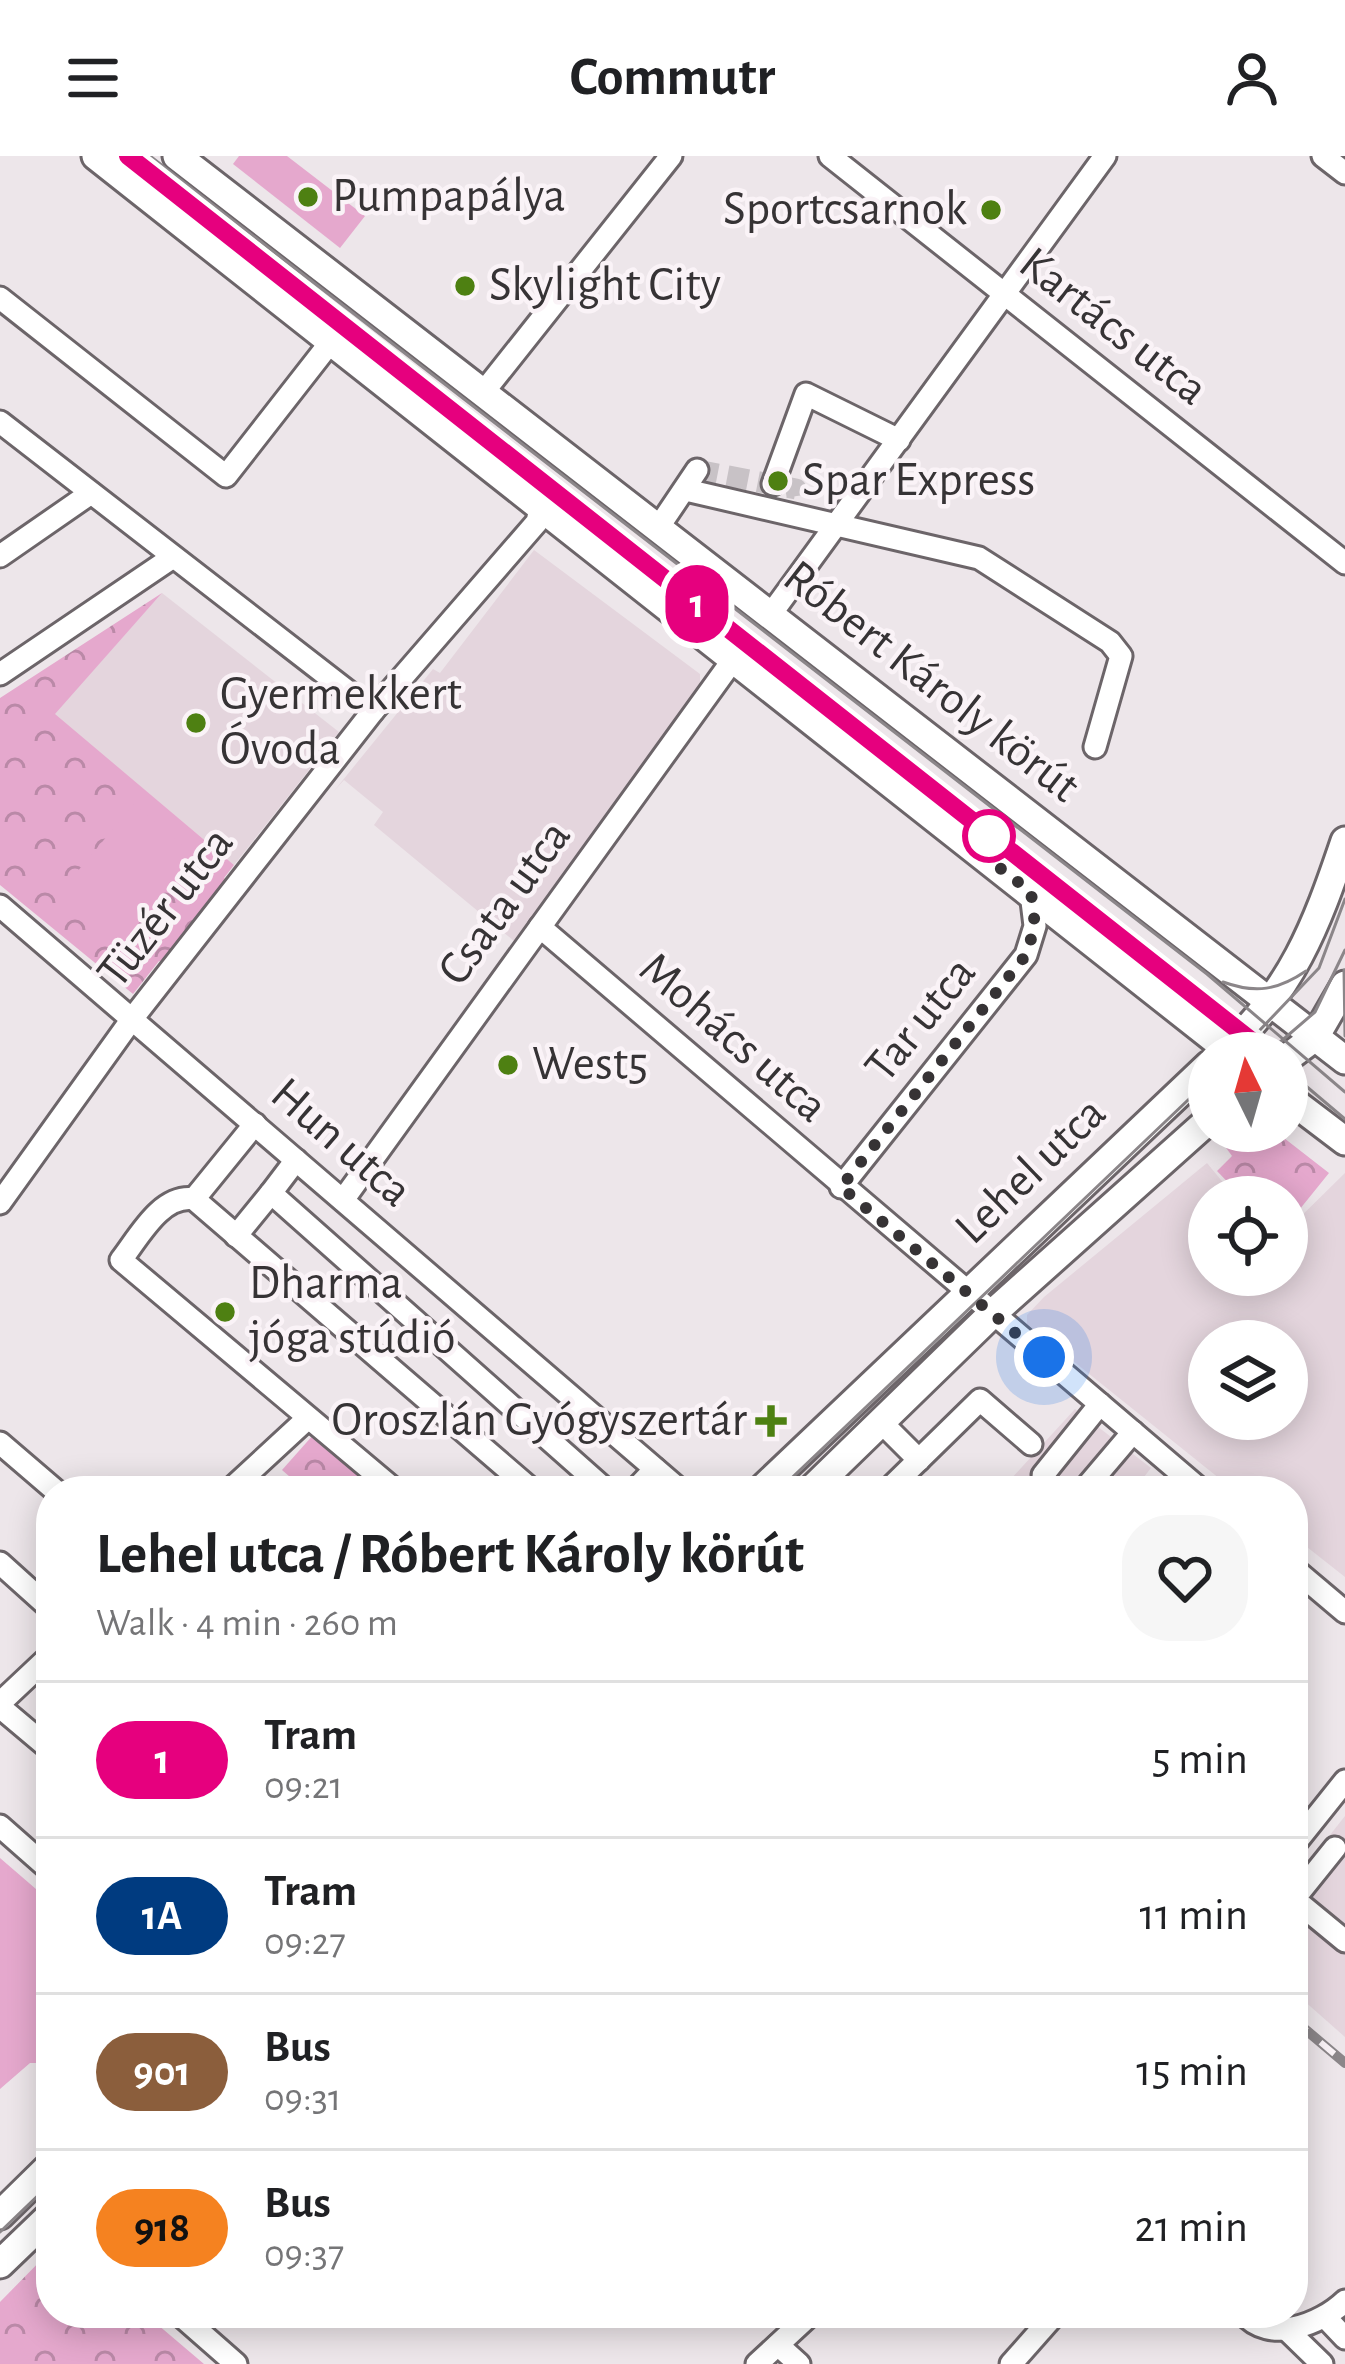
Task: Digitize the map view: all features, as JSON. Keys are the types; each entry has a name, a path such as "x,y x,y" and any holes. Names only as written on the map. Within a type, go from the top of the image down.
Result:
{"main road":[{"name":"Róbert Károly körút","path":"96,156 1031,892 1196,1032"},
{"name":"Róbert Károly körút","path":"193,161 482,394 1345,1060"},
{"name":"Lehel utca","path":"1243,1032 1271,1001 1313,935 1345,842"},
{"path":"1308,1042 1345,985"},
{"name":"Lehel utca","path":"776,1476 1188,1088"},
{"path":"1308,1113 1345,1141"},
{"name":"Lehel utca","path":"825,1476 993,1313 1188,1139"},
{"path":"0,2215 36,2179"},
{"path":"0,2264 36,2229"}],"street":[{"path":"482,394 670,156"},
{"name":"Kartács utca","path":"830,156 1345,563"},
{"path":"771,614 1105,156"},
{"path":"1323,156 1345,173"},
{"path":"0,298 226,476 333,339"},
{"path":"773,484 806,394 898,440"},
{"path":"0,422 373,711"},
{"path":"658,528 692,480 797,504 933,556 979,558 1110,642 1120,656 1095,747"},
{"path":"0,556 91,493"},
{"name":"Tüzér utca","path":"0,1203 132,1019 373,711 537,522 541,504"},
{"path":"0,674 173,557"},
{"name":"Csata utca","path":"344,1200 735,657"},
{"name":"Tar utca","path":"841,1187 1026,955 1035,926 1031,892"},
{"name":"Hun utca","path":"0,906 663,1476"},
{"name":"Mohács utca","path":"540,927 1184,1476"},
{"path":"194,1199 255,1124"},
{"path":"236,1236 296,1160"},
{"path":"271,1193 590,1476"},
{"path":"378,1476 121,1260 166,1204 180,1197 194,1199 516,1476"},
{"path":"902,1476 980,1400 1031,1444"},
{"path":"1043,1475 1100,1404"},
{"path":"254,1476 308,1418"},
{"path":"881,1422 919,1460"},
{"path":"1096,1476 1133,1432"},
{"path":"0,1443 38,1476"},
{"path":"648,1476 655,1469"},
{"path":"0,1563 36,1595"},
{"path":"1308,1581 1345,1612"},
{"path":"36,1670 0,1705 36,1737"},
{"path":"1308,1828 1345,1781"},
{"path":"0,1826 36,1858"},
{"path":"1308,1885 1340,1852 1310,1826"},
{"path":"1308,1910 1345,1940"},
{"path":"28,2187 36,2194"},
{"path":"1308,2323 1326,2318 1345,2301"},
{"path":"1326,2318 1345,2338"},
{"path":"195,2328 236,2364"},
{"path":"757,2364 796,2328"},
{"path":"1012,2364 1043,2328"},
{"path":"1281,2328 1290,2328"},
{"path":"1286,2329 1322,2364"},
{"path":"778,2345 800,2364"}],"shaded area":[{"path":"534,550 700,674 700,689 514,941 374,825 383,812 344,780 334,791 433,669 440,673"},
{"name":"Gyermekkert Óvoda","path":"162,593 339,732 234,865 54,714"},
{"path":"1207,1163 1218,1176 1191,1176"},
{"path":"1345,1173 1345,1577 1308,1548 1308,1476 1216,1476 1027,1324 1027,1315 1044,1297 1188,1179 1188,1296 1308,1296 1308,1209"},
{"path":"1075,1409 1151,1468 1145,1476 1014,1476"},
{"path":"1345,1816 1345,2037 1308,2004 1308,1863"}],"green space":[{"name":"Pumpapálya","path":"239,156 287,156 365,216 340,248 233,164"},
{"path":"162,593 55,714 234,865 224,878 229,882 166,965 159,961 133,994 0,885 0,698"},
{"path":"134,804 195,856 128,936 66,885"},
{"path":"1229,1152 1302,1152 1329,1173 1308,1199 1308,1176 1222,1176 1217,1171 1232,1156"},
{"path":"314,1434 363,1476 289,1476 282,1470"},
{"path":"0,1858 36,1889 36,2063 0,2089"},
{"path":"36,2265 36,2328 162,2328 204,2364 0,2364 0,2302"}],"tunnel":[{"path":"697,470 796,489 797,496"}],"tram line":[{"name":"1","path":"128,156 1244,1032"},
{"path":"150,156 1207,974 1345,1092"},
{"path":"683,593 1240,1032"},
{"path":"1258,1032 1319,968 1345,899"},
{"path":"1292,1032 1315,1012 1345,950"},
{"path":"1344,970 1345,1036"},
{"path":"1223,982 1266,988 1306,971"},
{"path":"1308,1088 1345,1119"},
{"path":"794,1476 1188,1100"},
{"path":"0,2232 36,2197"}],"railway":[{"path":"1308,2032 1345,2063"}],"place":[{"name":"Pumpapálya","path":"308,197"},
{"name":"Sportcsarnok","path":"991,210"},
{"name":"Skylight City","path":"465,286"},
{"name":"Spar Express","path":"778,481"},
{"name":"Gyermekkert Óvoda","path":"196,723"},
{"name":"West5","path":"508,1065"},
{"name":"Dharma jóga stúdió","path":"225,1312"},
{"name":"Oroszlán Gyógyszertár","path":"771,1421"}],"route":[{"path":"989,836 982,854 1031,892 1035,926 1026,955 841,1187 1044,1357"}]}
